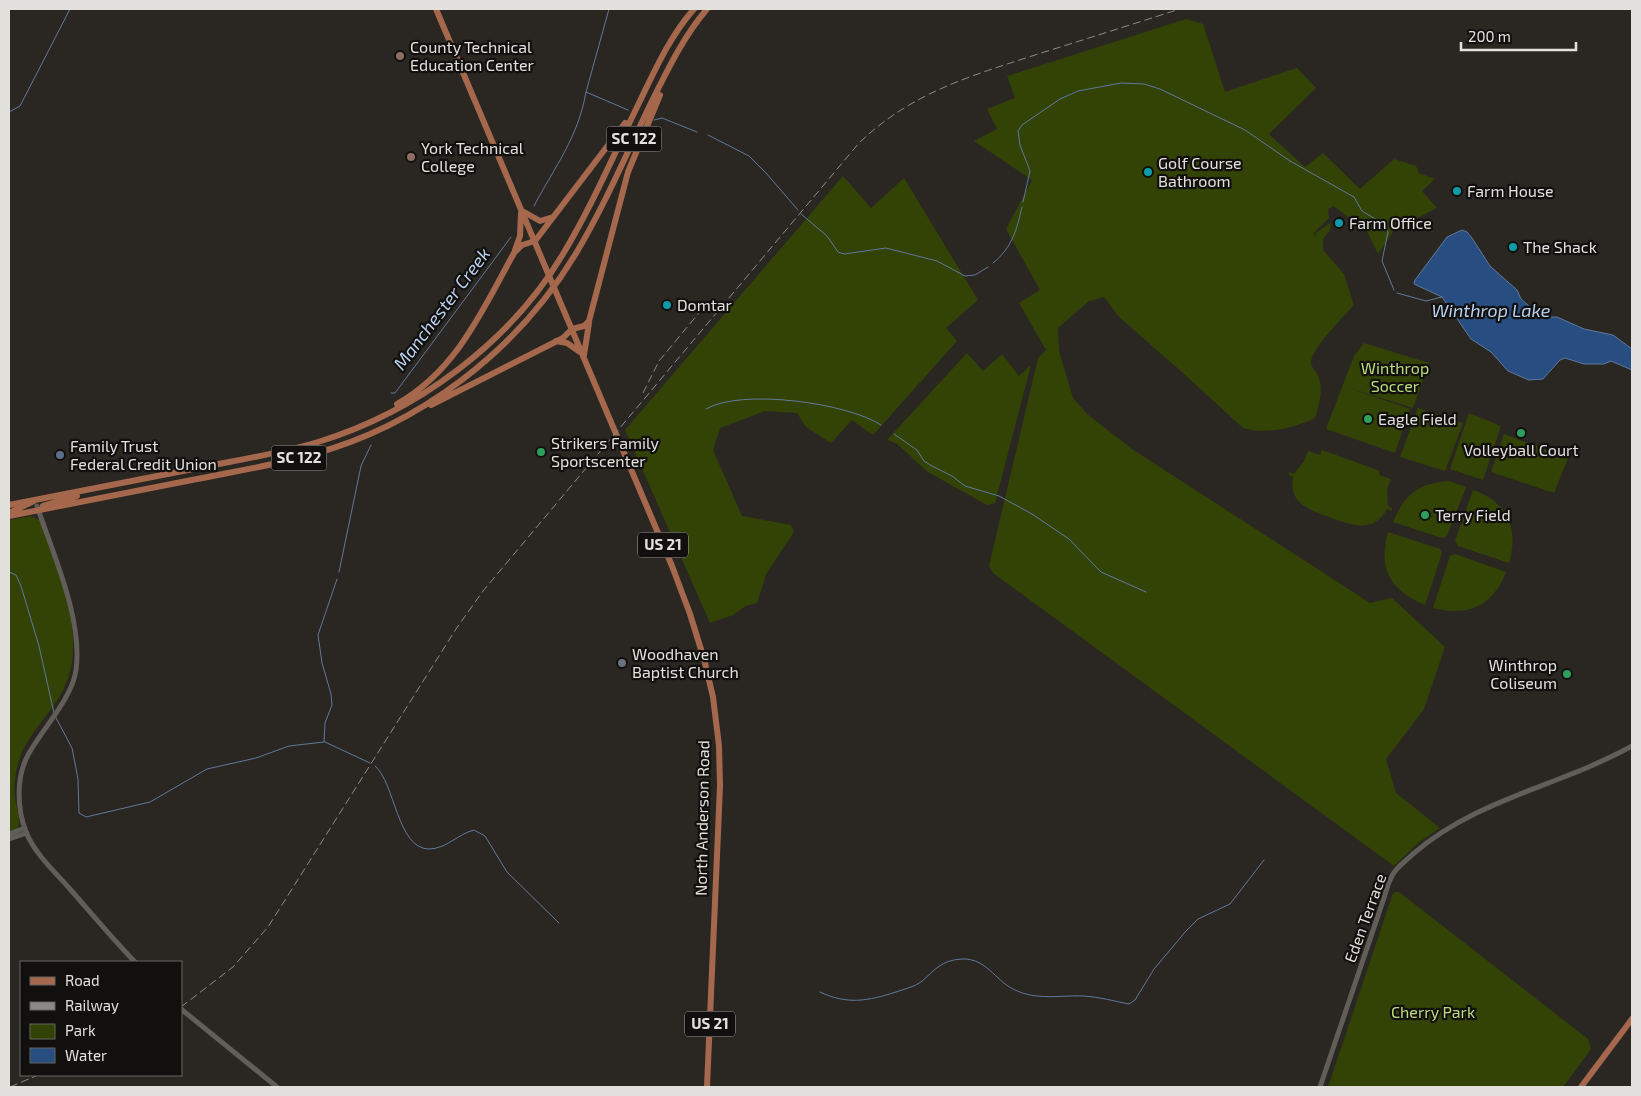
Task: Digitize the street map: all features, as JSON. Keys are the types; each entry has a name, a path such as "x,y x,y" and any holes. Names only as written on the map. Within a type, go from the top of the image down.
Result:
{"main road":[{"name":"US 21","path":"436,9 535,241"},
{"name":"SC 122","path":"9,515 37,505 112,485 264,455 336,435 398,408 453,373 497,335 538,289 558,261 583,218 670,41 694,9"},
{"name":"SC 122","path":"9,505 37,505 311,455 356,440 431,401 480,366 514,334 543,301 564,272 591,226 678,51 707,9"},
{"path":"584,356 590,319 628,172 678,51"},
{"path":"514,253 522,245 535,241 604,154 640,101"},
{"path":"521,210 530,218 540,221 548,220 556,214"},
{"path":"336,435 403,400 443,369 468,338 514,253 521,231 521,210"},
{"name":"North Anderson Road","path":"535,241 682,591 698,636 713,697 720,786 707,1087"},
{"path":"385,426 444,399 565,337 572,329 584,326 590,319"},
{"path":"555,341 572,346 584,356"},
{"path":"9,515 33,504 42,506 112,485"},
{"path":"1581,1087 1632,1019"}],"street":[{"path":"37,505 73,617 76,637 76,671 69,690 28,755 20,774 20,799 26,830 42,858 134,961"},
{"name":"Eden Terrace","path":"1320,1087 1392,875 1401,865 1447,829 1489,806 1548,785 1608,760 1632,746"},
{"path":"9,834 26,830"},
{"path":"9,839 26,830"},
{"path":"182,1010 277,1087"}],"green space":[{"path":"1186,19 1203,24 1225,92 1297,68 1316,88 1269,134 1305,167 1323,153 1360,189 1394,159 1416,166 1419,173 1435,179 1422,191 1437,208 1395,229 1378,254 1368,233 1334,206 1328,209 1329,218 1314,233 1315,238 1316,233 1331,222 1330,230 1323,239 1323,250 1344,274 1354,305 1329,332 1313,356 1311,364 1320,381 1320,397 1315,418 1307,422 1270,431 1243,428 1118,316 1104,297 1089,301 1058,328 1059,351 1073,398 1087,414 1132,449 1370,603 1392,598 1445,647 1424,709 1386,759 1396,793 1440,828 1418,843 1394,866 993,573 989,566 1038,358 1046,350 1019,303 1040,290 1006,229 1032,180 974,141 997,129 987,109 1015,98 1007,76"},
{"path":"843,176 871,208 904,178 978,300 946,328 957,341 873,435 852,420 831,443 806,427 797,413 765,411 720,428 713,450 742,516 791,525 794,532 766,574 757,603 746,606 733,615 710,623 625,430"},
{"name":"Winthrop Soccer","path":"1364,343 1429,363 1413,408 1343,386 1410,409 1395,453 1326,429 1354,356"},
{"path":"967,353 983,371 1002,354 1019,376 1031,365 995,503 987,505 928,472 896,443 887,440"},
{"path":"1418,408 1463,423 1445,471 1400,457"},
{"path":"1469,413 1501,426 1483,480 1450,469"},
{"path":"1504,434 1568,458 1554,493 1491,472"},
{"path":"1322,450 1380,471 1379,475 1391,479 1387,489 1388,506 1392,508 1392,511 1387,509 1382,517 1368,525 1353,525 1314,511 1302,504 1294,493 1292,486 1293,477 1289,475 1289,472 1294,474 1304,461 1308,451 1320,455"},
{"name":"Terry Field","path":"1449,481 1466,487 1447,536 1442,538 1393,522 1403,504 1414,492 1429,484"},
{"path":"1473,490 1495,502 1508,518 1513,539 1509,563 1458,546 1455,541"},
{"path":"31,516 41,521 62,584 72,627 73,648 70,669 63,690 29,740 20,757 14,788 19,825 18,828 9,832 9,520"},
{"path":"1388,532 1440,549 1442,553 1425,605 1403,592 1390,577 1385,557"},
{"path":"1455,554 1506,572 1501,584 1494,593 1478,606 1468,610 1457,611 1433,608 1450,556"},
{"name":"Cherry Park","path":"1399,892 1588,1039 1591,1049 1563,1087 1328,1087 1393,893"}],"water":[{"name":"Winthrop Lake","path":"1462,230 1467,232 1472,238 1490,266 1517,290 1521,299 1537,313 1544,317 1557,317 1584,329 1613,335 1632,349 1632,370 1611,361 1604,364 1584,364 1565,358 1560,360 1543,379 1529,380 1508,371 1491,352 1471,339 1442,297 1414,284 1447,237"}],"waterway":[{"path":"9,112 20,106 70,9"},
{"name":"Manchester Creek","path":"586,92 609,9"},
{"path":"1023,202 1030,171 1020,145 1018,131 1022,125 1060,99 1078,91 1121,83 1144,84 1160,89 1245,130 1290,161 1354,197 1362,211 1382,223 1388,232 1382,261 1394,290"},
{"name":"Manchester Creek","path":"534,206 572,138 586,92 628,110"},
{"path":"654,120 662,118 697,132"},
{"path":"708,135 749,156 798,210"},
{"path":"993,263 1009,244 1016,230 1022,207"},
{"path":"801,214 827,236 838,252 844,254 886,248 937,261 965,276 975,275 988,267"},
{"name":"Manchester Creek","path":"391,393 395,393 511,237"},
{"path":"1397,293 1426,301 1442,297"},
{"path":"706,409 722,403 743,400 794,401 845,410 881,425"},
{"path":"894,434 917,450 924,461 952,476 965,486 999,496 1032,514 1069,539 1101,572 1146,592"},
{"name":"Manchester Creek","path":"339,572 361,466 371,445"},
{"name":"Manchester Creek","path":"9,572 16,575 21,586 39,646 54,713"},
{"name":"Manchester Creek","path":"324,742 325,723 332,705 331,694 322,663 318,635 337,579"},
{"name":"Manchester Creek","path":"55,716 72,748 78,779 79,813 86,817 150,802 207,769 256,758 289,746 324,742"},
{"path":"325,742 370,763"},
{"path":"375,766 382,774 403,827 418,846 429,849 441,847 474,830 485,836 507,872 559,923"},
{"path":"820,992 839,999 858,1000 876,998 915,985 943,964 962,959 978,962 1007,985 1022,993 1048,997 1075,996 1101,998 1129,1004 1135,1000 1154,969 1186,931 1198,919 1230,904 1264,860"}],"railway":[{"path":"182,1006 233,967 268,927 456,629 483,591 859,143 879,125 921,98 966,78 1180,9"},
{"path":"643,393 659,361 708,302"},
{"path":"10,1087 36,1076"}],"place":[{"name":"County Technical Education Center","path":"400,56"},
{"name":"York Technical College","path":"411,157"},
{"name":"Golf Course Bathroom","path":"1148,172"},
{"name":"Farm House","path":"1457,191"},
{"name":"Farm Office","path":"1339,223"},
{"name":"The Shack","path":"1513,247"},
{"name":"Domtar","path":"667,305"},
{"name":"Eagle Field","path":"1368,419"},
{"name":"Volleyball Court","path":"1521,433"},
{"name":"Strikers Family Sportscenter","path":"541,452"},
{"name":"Family Trust Federal Credit Union","path":"60,455"},
{"name":"Terry Field","path":"1425,515"},
{"name":"Woodhaven Baptist Church","path":"622,663"},
{"name":"Winthrop Coliseum","path":"1567,674"}]}
